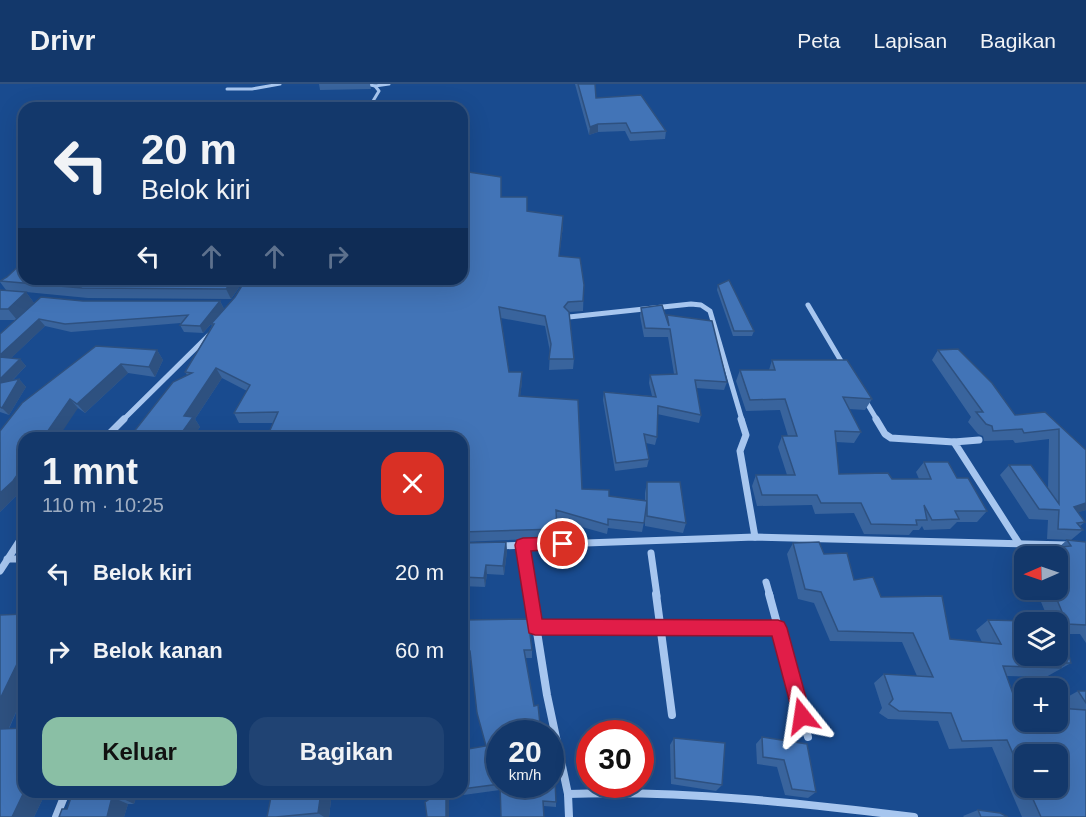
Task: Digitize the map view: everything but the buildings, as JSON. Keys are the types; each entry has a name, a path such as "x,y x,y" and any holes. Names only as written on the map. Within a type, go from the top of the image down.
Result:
{"street":[{"path":"227,89 252,89 280,84"},
{"path":"366,84 389,84"},
{"path":"372,102 379,91 376,85"},
{"path":"569,317 692,304 701,305 710,311 746,435 740,451 755,537"},
{"path":"808,305 850,374"},
{"path":"111,432 215,329"},
{"path":"861,394 885,434 891,438 954,442 979,440"},
{"path":"954,442 1020,545"},
{"path":"492,546 755,537 1074,546"},
{"path":"0,571 18,543"},
{"path":"523,545 535,627 568,794 569,817"},
{"path":"651,554 672,715"},
{"path":"8,559 18,559"},
{"path":"766,582 808,737"},
{"path":"535,627 778,628"},
{"path":"568,794 625,792 841,808 914,817"},
{"path":"56,817 64,798"}],"route":[{"path":"563,544 523,545 535,627 778,628 802,716"}]}
